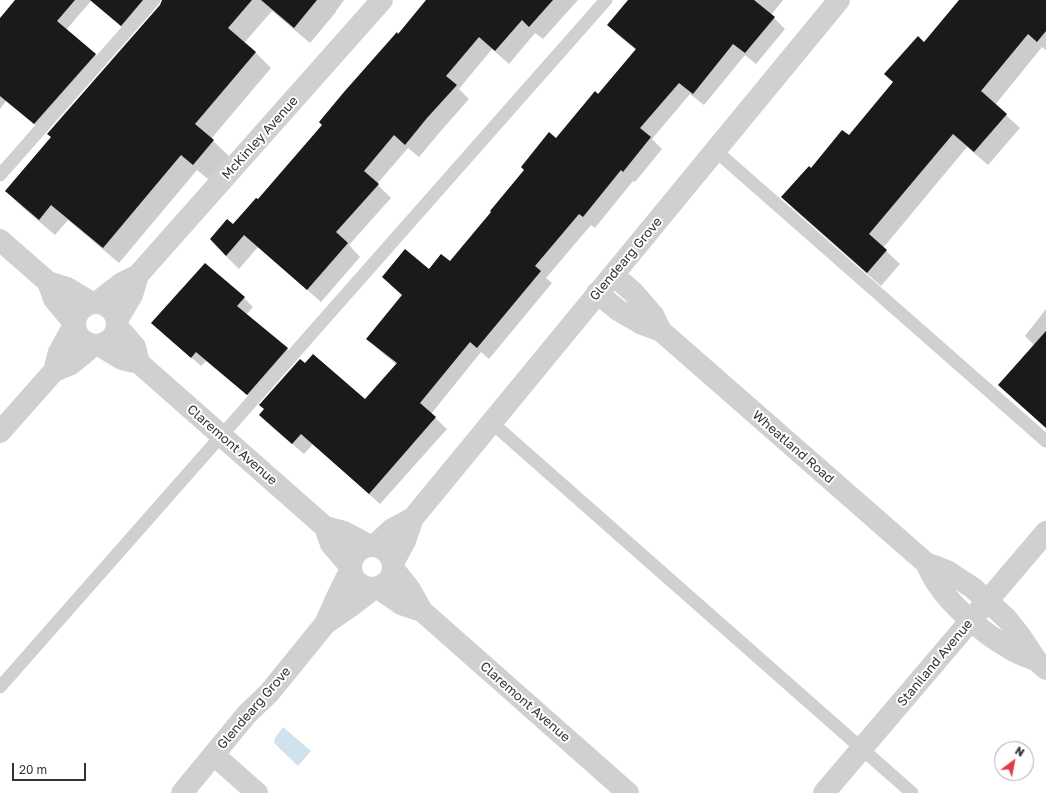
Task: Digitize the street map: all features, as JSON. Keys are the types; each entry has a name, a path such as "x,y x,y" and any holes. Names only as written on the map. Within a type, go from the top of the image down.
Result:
{"street":[{"name":"McKinley Avenue","path":"94,303 122,283 138,275 382,0"},
{"name":"Glendearg Grove","path":"393,565 405,541 413,518 840,0"},
{"path":"0,240 48,282 67,288 94,303 103,304 109,308 114,313 117,323 116,332 109,341 96,345 71,364 54,371 0,432"},
{"name":"McKinley Avenue","path":"117,323 132,295 138,275"},
{"name":"Wheatland Road","path":"613,275 634,292 653,315 661,331"},
{"path":"48,282 54,299 74,324 80,339 86,343 96,345"},
{"name":"Wheatland Road","path":"597,293 618,310 642,324 661,331 926,563 947,571 968,584 1007,620 1022,637 1042,665"},
{"path":"54,371 59,352 74,324 79,310 94,303"},
{"name":"Claremont Avenue","path":"117,323 135,348 139,363"},
{"name":"Claremont Avenue","path":"96,345 122,359 139,363 222,435 325,527 332,544 350,568"},
{"name":"Glendearg Grove","path":"372,546 391,530 413,518"},
{"name":"Claremont Avenue","path":"325,527 344,532 372,546"},
{"name":"Staniland Avenue","path":"824,793 1046,532"},
{"path":"372,546 386,551 390,556 393,565 392,574 384,585 375,588 365,588 358,584 353,578 350,568 352,559 356,552 362,548 372,546"},
{"name":"Wheatland Road","path":"926,563 936,582 952,602 971,620 991,637 1010,649 1042,665"},
{"name":"Claremont Avenue","path":"393,565 409,588 422,611 628,793"},
{"name":"Glendearg Grove","path":"182,793 247,714 269,693 325,624 350,568"},
{"name":"Claremont Avenue","path":"375,588 401,604 422,611"},
{"name":"Glendearg Grove","path":"325,624 375,588"},
{"path":"214,755 257,793"}],"lane":[{"path":"0,175 154,0"},
{"path":"0,687 606,0"},
{"path":"716,151 1046,441"},
{"path":"491,422 912,793"}],"water":[{"path":"283,727 311,751 298,766 274,743 275,738"}],"building":[{"path":"15,0 75,0 57,21 96,54 34,124 0,96 0,18"},
{"path":"90,0 143,0 121,26"},
{"path":"162,0 252,0 228,28 256,52 195,124 214,140 193,165 181,155 103,248 51,205 39,220 5,191 51,137 47,134 160,5"},
{"path":"261,0 317,0 294,28"},
{"path":"426,0 553,0 529,27 522,20 495,51 479,37 446,76 457,85 405,145 394,135 364,171 379,184 336,232 348,243 307,290 244,235 226,256 210,239 227,219 233,224 256,198 258,199 322,125 319,122 344,92 397,32 398,34"},
{"path":"628,0 754,0 775,17 745,53 733,44 693,94 679,83 640,128 651,137 623,172 621,170 583,217 579,214 535,266 541,271 477,348 470,342 420,403 436,417 369,494 301,434 292,444 259,415 264,409 259,405 300,359 305,363 313,354 365,399 397,363 366,339 402,295 382,277 405,249 429,269 441,254 450,261 524,170 521,167 549,132 556,138 595,91 598,94 636,49 607,25"},
{"path":"959,0 1046,0 1046,31 1037,42 1028,34 981,91 1007,114 974,152 953,134 869,234 887,250 867,273 781,197 809,166 811,168 842,130 849,135 893,82 884,74 918,36 924,42"},
{"path":"205,263 245,297 237,306 288,348 247,395 196,352 191,358 151,323"},
{"path":"1046,331 1046,428 998,385"}]}
